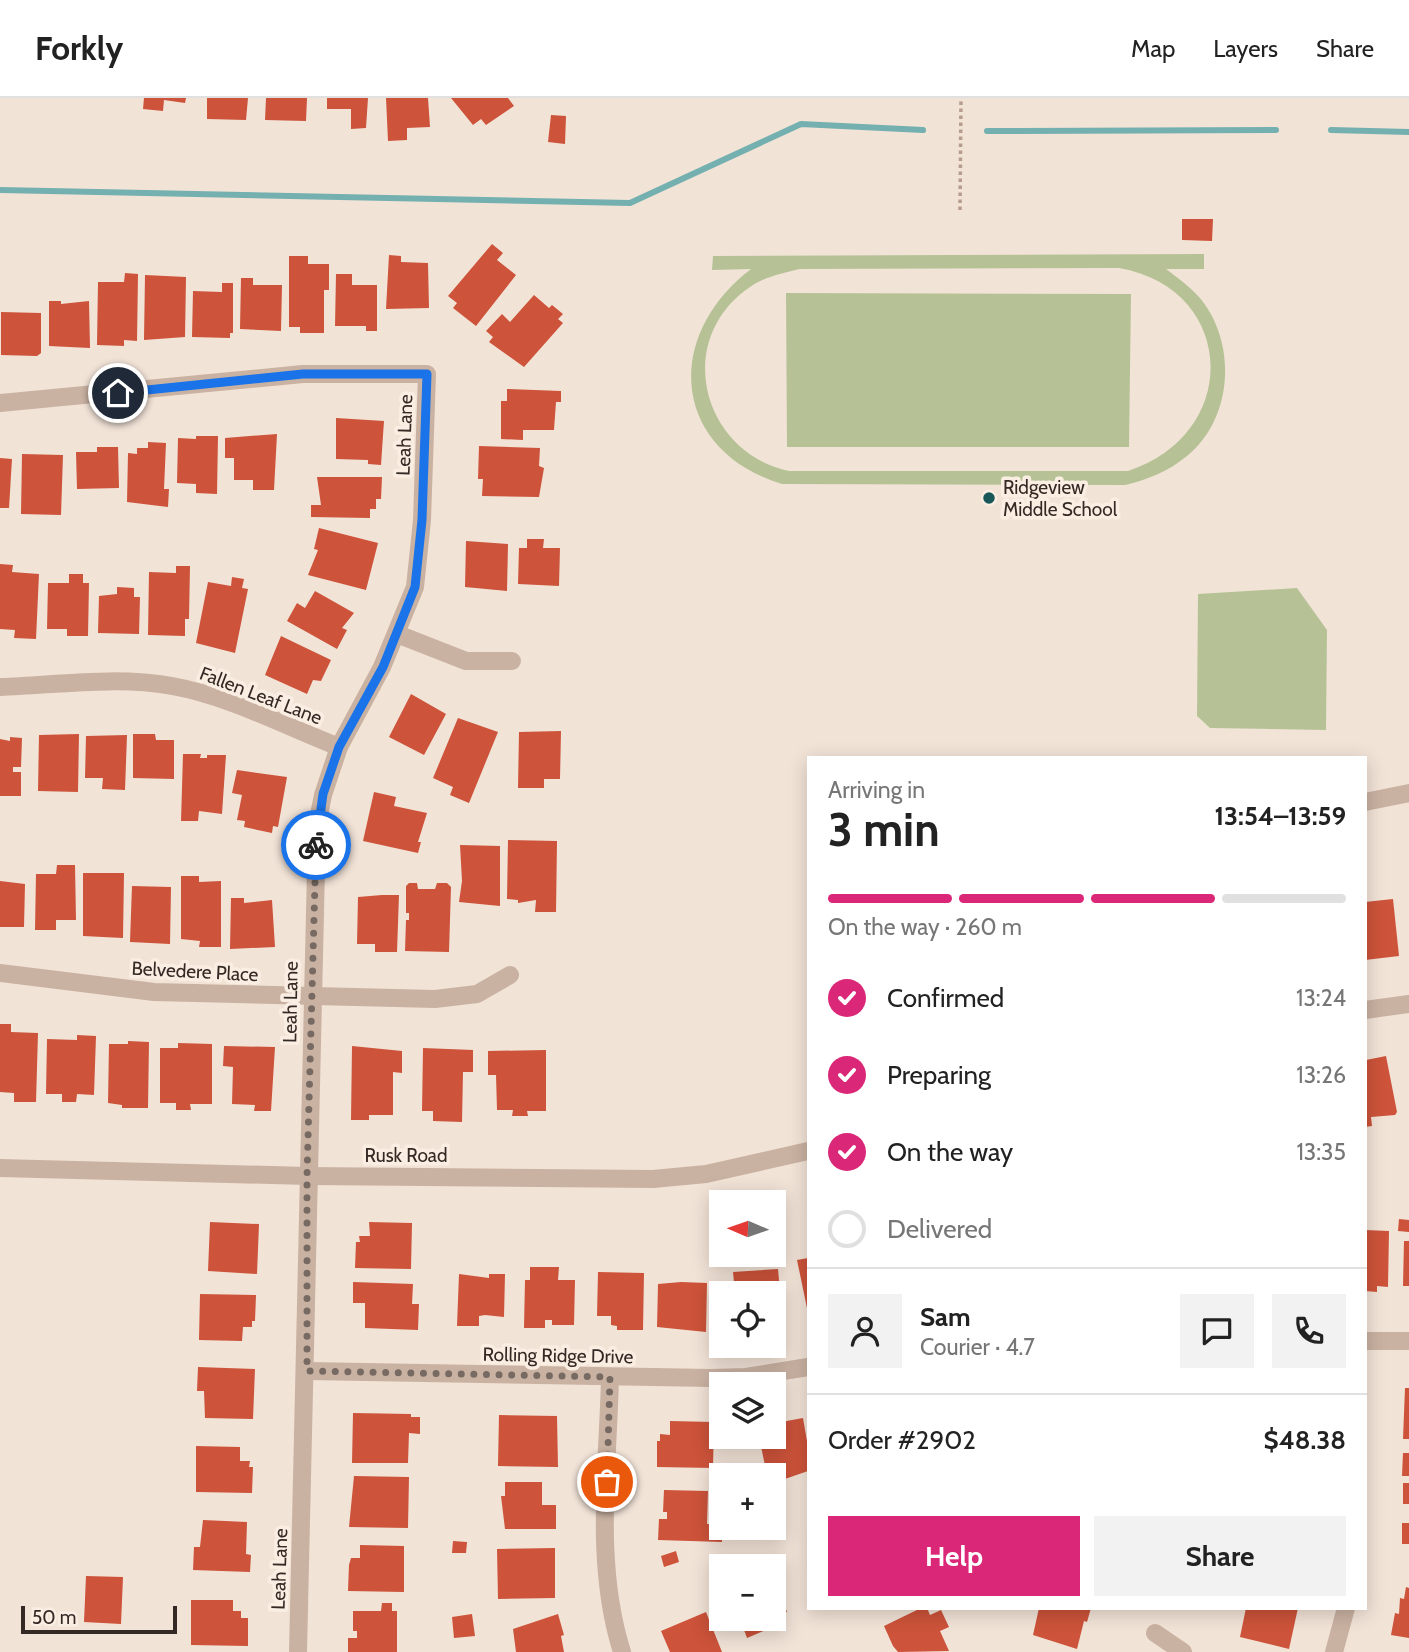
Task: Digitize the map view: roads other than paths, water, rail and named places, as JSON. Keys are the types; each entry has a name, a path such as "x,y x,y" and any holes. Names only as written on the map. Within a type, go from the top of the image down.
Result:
{"street":[{"name":"Leah Lane","path":"0,403 303,374 427,374 422,520 415,587 397,635 339,747 323,794 317,825 307,1176 307,1371 298,1652"},
{"path":"397,635 466,661 512,661"},
{"name":"Fallen Leaf Lane","path":"0,687 141,682 173,686 206,694 339,747"},
{"path":"1367,802 1409,793"},
{"name":"Belvedere Place","path":"0,973 154,992 459,997 477,994 510,975"},
{"path":"1367,1010 1409,1004"},
{"name":"Rusk Road","path":"0,1168 307,1176 653,1179 706,1174 807,1152"},
{"path":"1367,1341 1409,1341"},
{"name":"Rolling Ridge Drive","path":"307,1371 746,1377 807,1367"},
{"path":"610,1377 605,1560 607,1594 622,1652"},
{"path":"1334,1652 1345,1610"},
{"path":"1155,1633 1183,1652"}],"waterway":[{"path":"0,190 630,203 801,124 923,130"},
{"path":"987,131 1276,130"},
{"path":"1331,130 1409,132"}],"place":[{"name":"Ridgeview Middle School","path":"989,498"}]}
